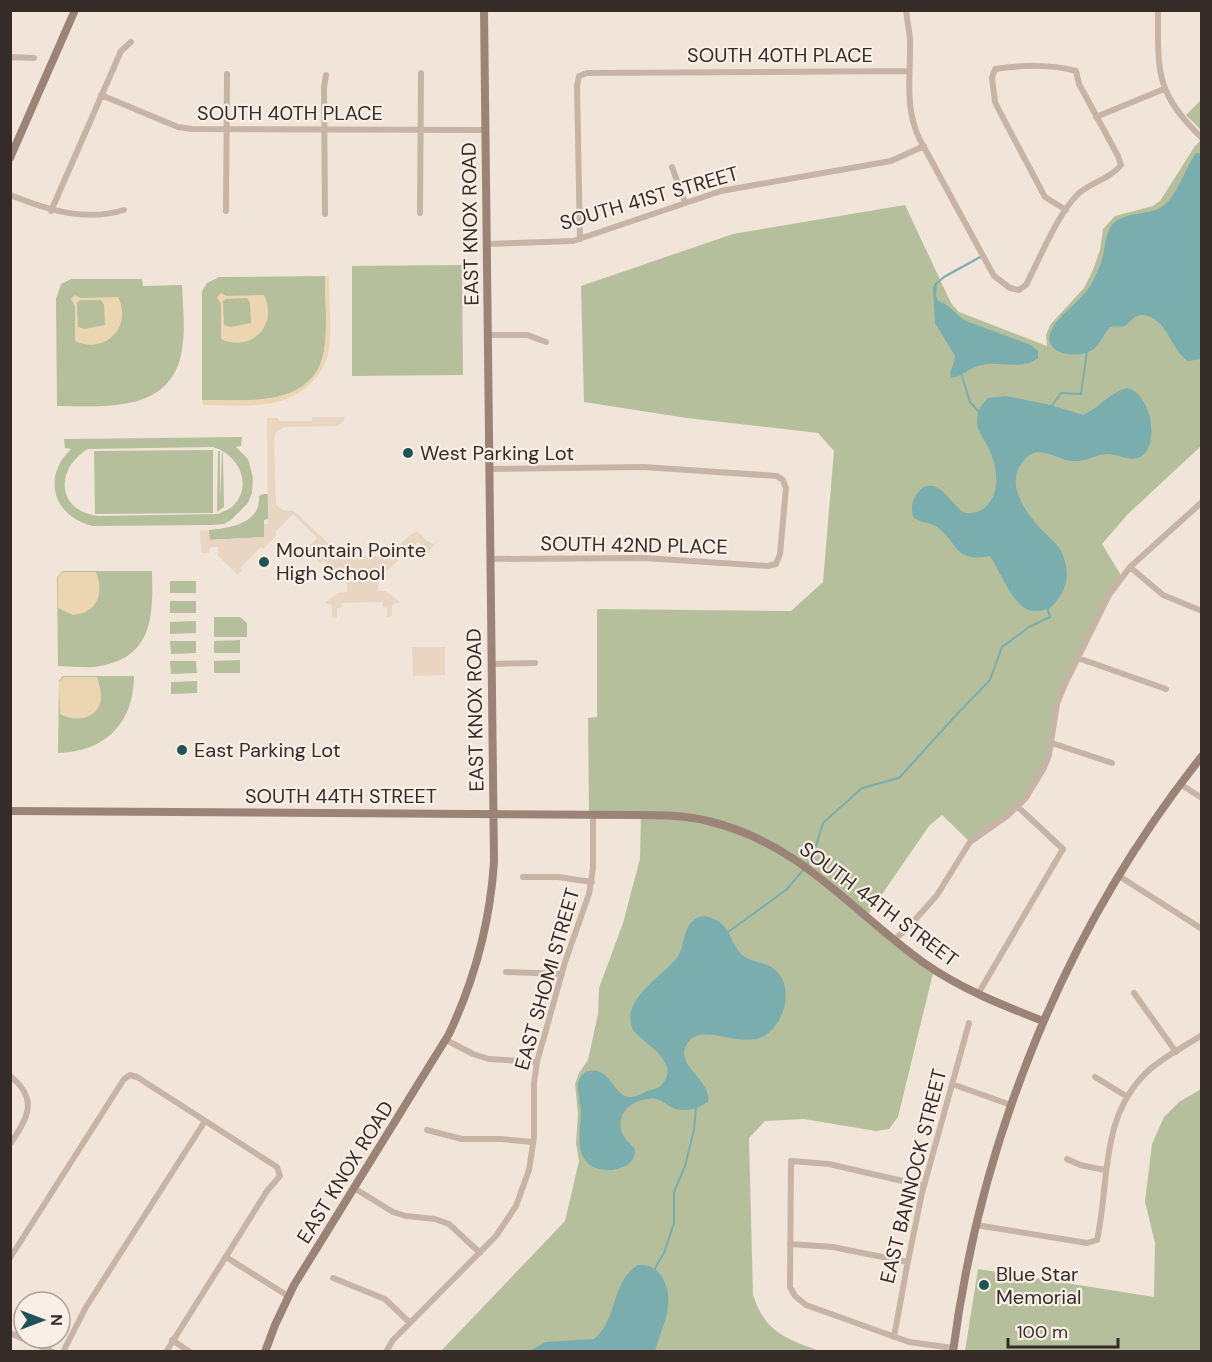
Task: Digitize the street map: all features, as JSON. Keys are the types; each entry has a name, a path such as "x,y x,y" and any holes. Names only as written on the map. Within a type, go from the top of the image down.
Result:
{"street":[{"path":"10,158 75,10"},
{"name":"EAST KNOX ROAD","path":"265,1352 288,1296 446,1040 473,976 485,930 492,880 493,814 483,10"},
{"path":"906,10 910,37 910,110 916,130 990,271 1004,285 1019,290 1026,285 1066,210 1087,186 1115,173 1121,165 1079,84 1076,70 1063,67 995,69 992,78 995,102 1002,116 1045,197 1066,210"},
{"path":"1158,10 1161,82 1174,107 1202,138"},
{"path":"51,211 121,51 131,42"},
{"path":"10,57 33,58"},
{"name":"SOUTH 40TH PLACE","path":"580,239 579,76 587,73 909,71"},
{"path":"420,213 421,73"},
{"path":"226,211 227,74"},
{"path":"325,214 326,75"},
{"path":"1096,117 1164,89"},
{"name":"SOUTH 40TH PLACE","path":"101,95 178,128 485,130"},
{"name":"SOUTH 41ST STREET","path":"487,244 557,243 580,239 725,190 891,161 924,146"},
{"path":"672,167 685,203"},
{"path":"10,195 51,211 68,214 107,215 124,210"},
{"path":"488,335 527,335 546,342"},
{"name":"SOUTH 42ND PLACE","path":"489,469 662,468 777,476 783,480 786,488 780,554 776,564 768,566 644,558 490,559"},
{"path":"895,939 937,895 970,842 1025,799 1044,768 1052,743 1057,704 1065,684 1109,595 1130,567 1202,502"},
{"path":"1130,567 1163,596 1202,611"},
{"path":"1078,657 1166,689"},
{"path":"491,664 534,663"},
{"path":"1052,743 1112,763"},
{"path":"924,1186 830,1164 791,1161 790,1287 795,1296 806,1305 894,1337 953,1350 976,1225 994,1154 1043,1021 1085,933 1119,876 1180,784 1202,756"},
{"path":"1180,784 1202,798"},
{"path":"978,994 1063,849 1017,806"},
{"name":"SOUTH 44TH STREET","path":"10,811 682,816 708,820 749,834 801,862 928,965 978,994 1043,1021"},
{"name":"EAST SHOMI STREET","path":"386,1352 393,1340 496,1236 516,1206 527,1178 533,1142 537,1062 561,974 587,903 592,882 594,815"},
{"path":"1119,876 1202,929"},
{"path":"523,877 558,877 592,882"},
{"path":"506,972 561,974"},
{"path":"1134,993 1176,1052"},
{"name":"EAST BANNOCK STREET","path":"894,1337 907,1262 924,1186 969,1023"},
{"path":"976,1225 1087,1243 1097,1240 1112,1133 1126,1096 1148,1071 1202,1035"},
{"path":"446,1040 473,1054 489,1059 537,1062"},
{"path":"10,1258 124,1079 130,1075 137,1077 277,1167 280,1176 267,1191 166,1352"},
{"path":"10,1076 24,1088 28,1108 27,1117 10,1144"},
{"path":"1095,1077 1126,1096"},
{"path":"952,1084 1011,1105"},
{"path":"63,1352 86,1307 204,1121"},
{"path":"427,1130 462,1139 533,1142"},
{"path":"1067,1159 1080,1165 1105,1170"},
{"path":"354,1188 393,1212 442,1221 454,1228 480,1253"},
{"path":"790,1244 833,1247 907,1262"},
{"path":"226,1257 288,1296"},
{"path":"333,1278 385,1299 410,1323"},
{"path":"10,1333 53,1352"},
{"path":"172,1341 190,1352"}],"green space":[{"path":"1201,100 1201,130 1186,115"},
{"path":"1201,140 1201,446 1127,515 1102,544 1122,577 1109,595 1057,704 1049,755 1025,799 970,842 942,815 929,826 867,916 934,969 898,1117 889,1129 876,1131 804,1119 765,1121 749,1138 753,1295 764,1318 778,1332 820,1351 440,1352 565,1221 579,1161 576,1143 578,1114 575,1084 588,1060 598,1014 599,988 623,923 640,859 641,815 589,815 588,718 597,717 597,609 791,611 823,582 834,451 818,433 687,418 584,402 581,286 733,234 905,205 951,303 959,312 1047,346 1046,335 1050,325 1084,288 1093,270 1100,250 1103,229 1115,216 1153,206 1160,201"},
{"path":"462,265 463,375 352,376 352,266"},
{"path":"325,276 324,351 318,370 307,383 292,392 257,400 202,400 202,291 207,283 219,277"},
{"path":"71,279 142,279 143,286 182,285 183,346 174,374 162,388 148,397 131,403 57,406 56,299 61,284"},
{"path":"242,437 241,446 236,447 248,459 253,478 252,493 248,503 224,524 93,526 69,514 56,495 54,484 56,472 71,449 65,448 64,439","holes":["213,447 235,462 240,470 243,487 235,504 218,514 98,516 74,506 65,488 70,467 77,457 88,449"]},
{"path":"213,450 213,513 95,514 94,451"},
{"path":"218,451 220,451 220,501 223,453 224,507 217,512"},
{"path":"268,494 268,519 264,520 264,537 209,540 209,530 234,526 249,519 255,513 259,496"},
{"path":"63,571 152,571 152,603 147,631 131,653 118,661 100,666 58,666 57,577"},
{"path":"170,581 196,581 196,593 170,593"},
{"path":"170,601 196,601 196,613 170,613"},
{"path":"214,617 240,617 247,623 247,637 214,637"},
{"path":"196,621 196,633 170,634 170,622"},
{"path":"240,640 240,653 214,653 214,641"},
{"path":"170,641 196,641 196,653 171,654"},
{"path":"240,660 240,673 214,673 214,661"},
{"path":"170,661 196,661 197,673 171,674"},
{"path":"63,676 134,676 129,708 114,732 103,741 90,747 58,753 59,681"},
{"path":"197,681 197,693 171,694 171,682"},
{"path":"1201,1089 1201,1351 965,1351 978,1269 1154,1297 1155,1243 1145,1202 1152,1144 1164,1117 1179,1102"}],"sand":[{"path":"325,276 329,276 329,350 323,368 312,382 301,392 288,398 261,405 203,405 202,400 257,400 275,397 292,392 307,383 318,370 324,351"},
{"path":"221,293 226,296 264,295 268,306 265,326 252,339 242,342 221,339 221,304 217,297","holes":["247,298 250,303 251,323 231,327 224,325 223,301"]},
{"path":"75,295 80,298 118,297 122,308 119,328 106,341 96,344 75,341 75,306 71,299","holes":["80,300 101,300 104,305 105,325 85,329 78,327 77,303"]},
{"path":"63,572 96,572 99,594 97,601 88,610 73,615 58,608 58,577"},
{"path":"64,677 97,677 101,697 100,704 92,714 73,718 60,714 59,682"}],"shaded area":[{"path":"312,417 345,417 343,422 336,426 285,427 276,432 274,438 276,505 283,510 294,511 343,557 388,556 417,531 427,541 434,544 443,535 428,552 418,542 380,577 339,576 323,560 320,563 310,553 306,557 302,553 317,538 293,514 275,532 277,535 240,568 242,570 238,575 218,556 218,547 210,547 209,553 201,553 200,530 209,530 210,540 264,537 264,524 268,524 267,418 278,418 279,421 312,421"},
{"path":"347,581 378,581 378,591 386,591 400,602 392,605 392,616 387,617 387,608 383,607 382,602 342,603 341,608 337,608 337,618 332,618 332,605 325,603 338,593 347,592"},
{"path":"412,647 445,647 445,675 413,676"}],"water":[{"path":"1196,153 1202,154 1201,359 1188,361 1177,350 1164,328 1152,317 1144,315 1135,317 1124,326 1110,327 1096,347 1087,352 1071,354 1056,350 1049,338 1052,329 1089,288 1101,263 1112,225 1123,218 1156,210 1167,203"},
{"path":"937,283 938,301 966,321 1031,345 1038,351 1038,358 1020,365 980,365 951,378 950,373 955,356 935,323 933,287"},
{"path":"1127,388 1142,399 1150,420 1150,442 1140,457 1133,459 1108,454 1081,461 1070,461 1037,452 1025,459 1016,476 1018,494 1027,512 1059,548 1064,559 1067,575 1064,590 1049,609 1034,611 1023,607 1013,596 989,556 969,557 963,554 937,527 914,518 913,501 924,487 940,489 965,513 981,510 993,497 996,484 992,455 977,423 980,409 988,398 1006,396 1051,405 1083,415"},
{"path":"705,916 715,919 726,929 735,947 745,957 771,967 781,976 786,995 782,1014 771,1031 755,1039 745,1040 704,1034 689,1041 685,1049 685,1057 688,1065 704,1086 708,1094 708,1102 695,1109 686,1110 672,1108 655,1099 647,1099 631,1105 621,1118 621,1130 623,1136 635,1149 634,1157 630,1163 615,1169 599,1169 591,1166 583,1155 579,1137 581,1111 579,1080 587,1072 601,1072 621,1093 628,1097 655,1089 662,1084 667,1073 666,1066 657,1052 633,1030 630,1019 632,1009 644,990 676,959 688,927 697,918"},
{"path":"638,1265 649,1266 657,1271 666,1286 668,1296 667,1314 655,1351 529,1351 546,1342 594,1339 607,1322 623,1281"}],"waterway":[{"path":"418,10 442,10"},
{"path":"936,284 944,277 982,256"},
{"path":"1051,407 1061,393 1081,394 1087,351"},
{"path":"961,373 970,402 980,413"},
{"path":"807,864 813,856 823,823 862,788 899,778 990,680 1002,647 1029,627 1050,617 1047,607"},
{"path":"728,932 786,890 804,869"},
{"path":"654,1270 664,1253 674,1223 674,1192 685,1166 694,1130 696,1107"}],"place":[{"name":"West Parking Lot","path":"408,453"},
{"name":"Mountain Pointe High School","path":"264,562"},
{"name":"East Parking Lot","path":"182,750"},
{"name":"Blue Star Memorial","path":"984,1285"}]}
